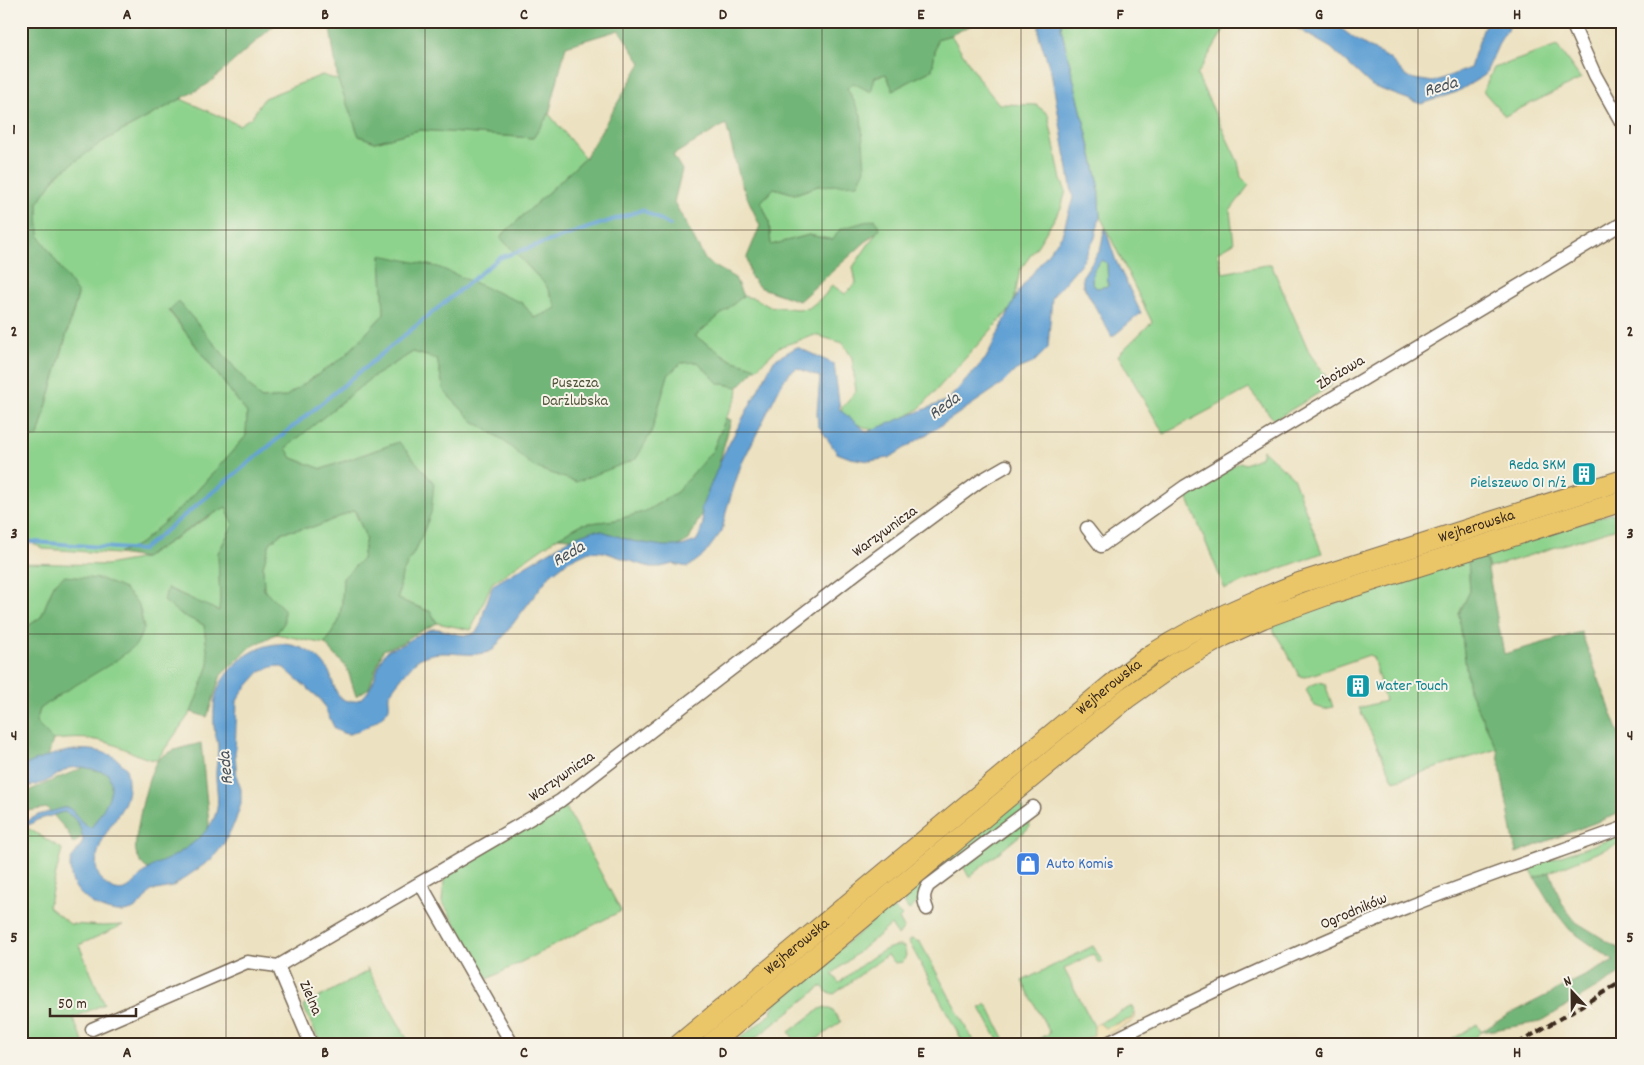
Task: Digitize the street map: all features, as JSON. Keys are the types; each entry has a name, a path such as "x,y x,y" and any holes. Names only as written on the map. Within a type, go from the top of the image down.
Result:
{"main road":[{"name":"Wejherowska","path":"680,1044 1104,691 1154,653 1224,615 1261,598 1623,480"},
{"name":"Wejherowska","path":"711,1044 1126,698 1178,662 1224,636 1296,606 1623,501"}],"street":[{"path":"1571,21 1595,75 1623,125"},
{"name":"Zbożowa","path":"1087,528 1102,546 1184,487 1623,222"},
{"name":"Warzywnicza","path":"278,966 560,802 868,564 980,481 1006,466"},
{"path":"927,909 923,900 928,886 1032,807"},
{"name":"Ogrodników","path":"1106,1044 1341,934 1404,908 1623,828"},
{"path":"420,883 512,1044"},
{"path":"92,1029 247,962 278,966"},
{"name":"Zielna","path":"278,966 311,1044"}],"green space":[{"path":"21,21 279,21 208,84 102,142 57,175 38,203 39,236 78,294 38,436 21,440"},
{"name":"Puszcza Darżlubska","path":"324,21 980,21 951,35 937,39 932,70 893,90 886,74 875,77 871,92 853,83 847,88 861,115 865,169 858,184 818,186 795,194 774,188 761,202 769,221 771,245 809,235 833,240 840,229 875,219 880,229 799,301 759,287 750,276 747,257 760,226 741,183 726,124 673,155 682,170 674,202 706,261 735,278 743,296 695,336 731,360 757,368 738,387 718,383 698,362 681,363 668,375 651,433 636,459 576,482 534,467 500,438 473,421 444,391 437,359 413,352 371,378 286,448 292,458 322,469 399,442 434,483 431,513 419,543 402,574 398,599 431,612 437,623 402,643 383,650 369,688 356,696 347,668 325,644 339,621 343,578 362,559 366,538 355,510 318,526 283,532 270,543 263,566 264,590 284,609 284,623 276,634 251,647 221,675 207,717 191,712 209,665 204,625 180,614 164,601 167,588 219,611 218,553 233,525 226,507 144,558 118,554 141,543 188,501 246,436 247,413 169,310 179,302 261,399 285,397 345,356 384,314 381,255 438,267 522,303 535,318 557,308 546,285 500,237 585,158 641,63 619,30 566,46 549,114 533,138 419,130 375,142 359,136 338,80 330,28"},
{"path":"1062,21 1229,21 1197,75 1238,162 1241,177 1249,185 1230,211 1234,243 1218,252 1223,273 1271,264 1310,354 1332,385 1274,420 1249,389 1164,434 1118,355 1152,322 1100,216 1098,179 1061,28"},
{"path":"951,35 981,82 999,104 1036,105 1048,114 1061,180 1066,191 1061,208 1020,270 1013,306 920,408 890,428 872,430 841,418 842,407 856,391 852,358 843,343 815,335 779,347 757,368 731,360 695,336 743,296 757,299 768,306 797,309 809,308 824,296 832,285 845,294 856,283 853,267 879,229 875,219 833,240 809,235 771,245 769,221 761,202 774,188 795,194 818,186 858,183 861,115 847,88 852,83 886,74 893,90 932,70 937,39"},
{"path":"1557,46 1581,79 1505,116 1483,91 1494,68"},
{"path":"322,75 338,80 359,136 375,142 419,130 533,138 549,114 585,158 500,237 546,285 558,308 535,318 522,303 381,255 384,314 345,356 285,397 261,399 179,302 169,311 247,413 246,436 188,501 141,543 118,554 44,549 21,538 21,440 38,436 78,295 39,236 38,203 57,175 102,142 181,99 239,125 252,117 264,98"},
{"path":"1102,260 1107,263 1108,286 1097,288 1093,285 1092,275"},
{"path":"413,352 437,359 444,391 473,421 500,438 651,433 668,375 681,363 698,362 718,383 738,387 737,397 713,450 677,492 646,511 616,520 582,524 558,537 492,583 471,630 437,623 431,612 398,599 402,574 419,543 399,442 322,469 292,458 285,448 371,378"},
{"path":"726,418 731,420 711,493 689,540 673,549 652,548 627,539 558,537 582,524 616,520 646,511 677,492 713,450"},
{"path":"1263,450 1293,477 1322,553 1225,589 1185,492 1240,462 1245,464 1261,457"},
{"path":"226,506 233,525 218,553 219,612 168,588 180,614 204,625 209,665 191,712 157,760 145,758 118,746 97,740 53,740 36,723 40,709 144,628 139,605 124,589 54,584 41,617 21,631 21,563 106,565 144,558"},
{"path":"354,510 366,537 362,559 343,578 339,621 325,644 276,634 284,623 264,590 263,566 270,543 283,532 318,526"},
{"path":"1623,510 1623,526 1489,568 1485,554"},
{"path":"1485,554 1504,654 1581,632 1623,743 1623,812 1516,853 1497,749 1469,690 1459,614 1470,591 1468,559"},
{"path":"1468,559 1470,591 1459,614 1469,690 1497,749 1394,781 1359,708 1385,701 1373,657 1369,655 1305,677 1299,676 1274,632 1274,627 1280,621"},
{"path":"64,576 101,579 124,589 139,605 144,629 136,645 114,662 40,709 36,723 53,740 47,760 21,772 21,631 41,617 54,584"},
{"path":"1320,682 1325,684 1333,707 1324,709 1315,706 1306,690 1309,686"},
{"path":"201,743 209,823 206,839 150,870 139,860 136,845 142,805 154,766 167,753"},
{"path":"87,766 121,775 97,824 73,844 68,832 47,808 21,812 21,794"},
{"path":"564,804 621,911 488,979 442,901 445,871"},
{"path":"1014,806 1023,807 1024,819 1029,820 1030,827 969,877 963,866 928,892 909,910 904,903 906,893"},
{"path":"21,824 62,849 48,907 70,924 123,925 79,945 104,1004 73,1018 84,1044 21,1044"},
{"path":"1623,835 1623,842 1535,878 1529,867"},
{"path":"1550,872 1562,904 1576,922 1623,951 1623,972 1540,1022 1481,1032 1506,1016 1614,961 1570,930 1554,910 1535,878"},
{"path":"895,909 902,916 899,919 904,928 898,936 891,925 832,974 839,983 870,959 889,948 897,946 904,947 906,955 903,962 895,963 887,955 834,994 827,992 822,986 748,1044 733,1044 772,1013 771,1010 779,998 886,911"},
{"path":"911,939 920,942 975,1044 964,1044 909,942"},
{"path":"1093,946 1103,962 1099,964 1093,954 1064,969 1095,1028 1094,1035 1078,1044 1031,1044 1050,1033 1022,981"},
{"path":"367,968 410,1044 321,1044 303,1006 368,971"},
{"path":"987,1004 1007,1044 1000,1044 980,1008"},
{"path":"1132,1006 1135,1013 1131,1019 1105,1028 1099,1023"},
{"path":"825,1007 832,1010 841,1022 810,1044 797,1044 789,1032"},
{"path":"1477,1024 1481,1032 1468,1044 1445,1044"}],"sand":[{"path":"1135,1013 1135,1018 1130,1023 1088,1044 1078,1044 1094,1035 1094,1026 1099,1023 1105,1028 1131,1019"}],"water":[{"name":"Reda","path":"1039,21 1062,21 1061,28 1098,180 1100,216 1095,238 1083,261 1052,297 1048,348 1033,363 1016,370 1002,384 889,458 870,461 850,458 837,453 818,425 820,377 797,368 788,374 781,385 741,465 727,508 722,531 704,555 688,567 673,564 651,567 604,552 589,551 568,561 550,575 493,650 474,654 434,654 415,662 389,695 389,708 385,714 370,725 354,733 342,733 335,729 321,700 284,668 272,667 260,672 242,692 237,701 235,754 237,778 241,789 241,804 235,822 223,845 212,859 172,887 151,891 132,910 116,912 98,907 77,890 72,881 70,864 83,841 80,827 72,816 64,812 37,820 21,830 21,825 38,815 67,807 91,828 104,808 111,787 107,773 83,767 69,768 45,782 21,789 21,767 42,758 75,750 97,751 113,756 126,768 128,792 124,805 101,844 96,864 99,876 110,888 120,891 125,890 144,872 188,847 211,824 218,799 216,775 218,746 214,730 215,698 224,678 247,655 275,644 292,645 301,648 317,657 323,663 340,697 349,701 358,700 365,695 381,660 390,649 425,631 433,629 460,635 474,633 481,624 493,585 574,537 594,530 632,541 663,546 682,546 696,541 703,523 701,508 723,455 774,360 797,347 834,364 840,410 867,432 948,400 986,358 1019,291 1062,235 1073,198 1051,72 1039,36"},
{"name":"Reda","path":"1280,21 1331,21 1355,39 1391,60 1408,78 1433,82 1470,68 1486,21 1513,21 1500,41 1485,75 1457,92 1421,104 1372,86 1331,48 1295,27"},
{"path":"1105,228 1116,261 1141,313 1112,337 1083,285 1082,277 1100,250","holes":["1102,260 1107,263 1108,286 1097,288 1093,285 1092,281 1093,271"]}],"waterway":[{"path":"21,541 142,550 499,258 642,210 670,225"}],"railway":[{"path":"1517,1044 1623,981"}],"place":[{"name":"Reda SKM Pielszewo 01 n/ż","path":"1584,474"},
{"name":"Water Touch","path":"1358,686"},
{"name":"Auto Komis","path":"1028,864"}]}
